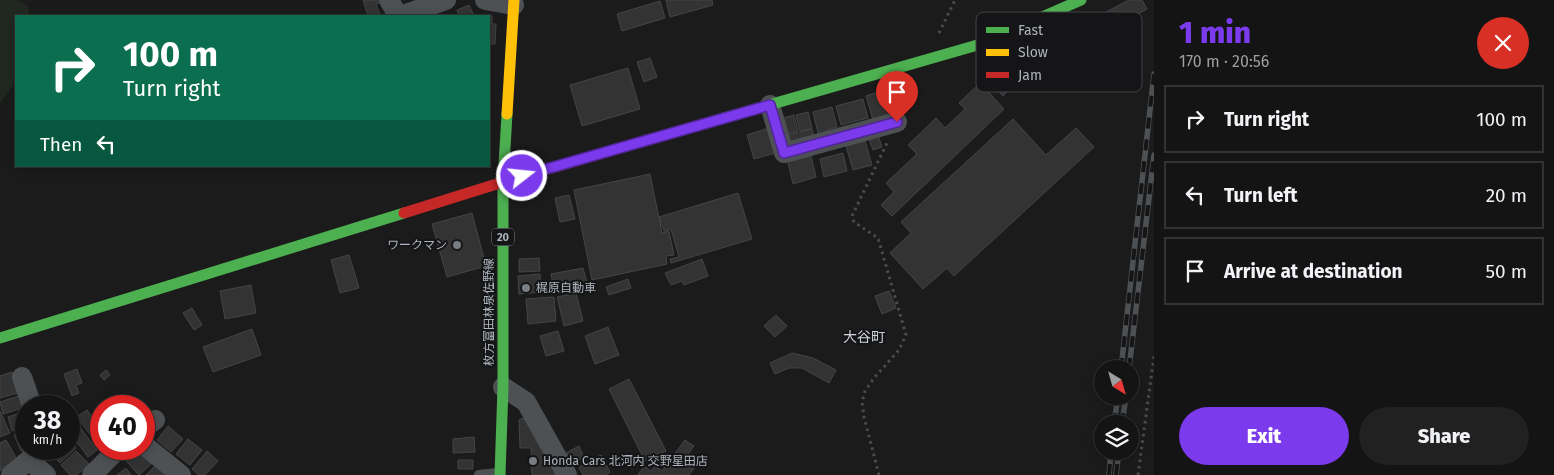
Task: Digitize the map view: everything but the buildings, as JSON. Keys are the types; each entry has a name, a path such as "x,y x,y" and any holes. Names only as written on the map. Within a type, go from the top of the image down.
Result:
{"street":[{"path":"389,0 396,12 403,15 446,0"},
{"path":"485,0 514,2"},
{"path":"1053,12 1080,0"},
{"name":"枚方富田林泉佐野線","path":"500,474 503,387 503,182 514,2"},
{"path":"0,338 503,182 976,45"},
{"path":"770,105 784,153 897,122"},
{"path":"22,377 28,395"},
{"path":"503,387 526,402 567,475"},
{"path":"155,454 181,475"},
{"path":"11,475 26,460"},
{"path":"36,460 46,475"},
{"path":"92,475 107,460"}],"lane":[{"path":"479,475 500,474"}],"path":[{"path":"938,34 955,0"},
{"path":"879,475 862,402 874,378 899,350 906,335 878,238 854,222 852,216 926,60"},
{"path":"1138,475 1154,356"}],"shaded area":[{"path":"0,0 17,0 28,6 29,15 15,15 15,83 0,103"}],"railway":[{"path":"1122,360 1154,74"},
{"path":"1130,360 1154,155"},
{"path":"1115,415 1117,405"},
{"path":"1123,415 1125,405"},
{"path":"1109,475 1110,460"},
{"path":"1116,475 1118,460"}],"traffic: fast":[{"path":"1054,12 1081,0"},
{"path":"717,120 976,45"},
{"path":"500,475 503,387 503,182 507,114"},
{"path":"0,338 404,213"}],"traffic: slow":[{"path":"507,114 514,0"}],"traffic: jam":[{"path":"404,213 503,182 717,120"}],"place":[{"name":"ワークマン","path":"457,245"},
{"name":"梶原自動車","path":"526,288"},
{"name":"Honda Cars 北河内 交野星田店","path":"533,461"}],"district":[{"name":"大谷町","path":"864,337"}],"route":[{"path":"522,176 770,105 784,153 897,122"}]}
